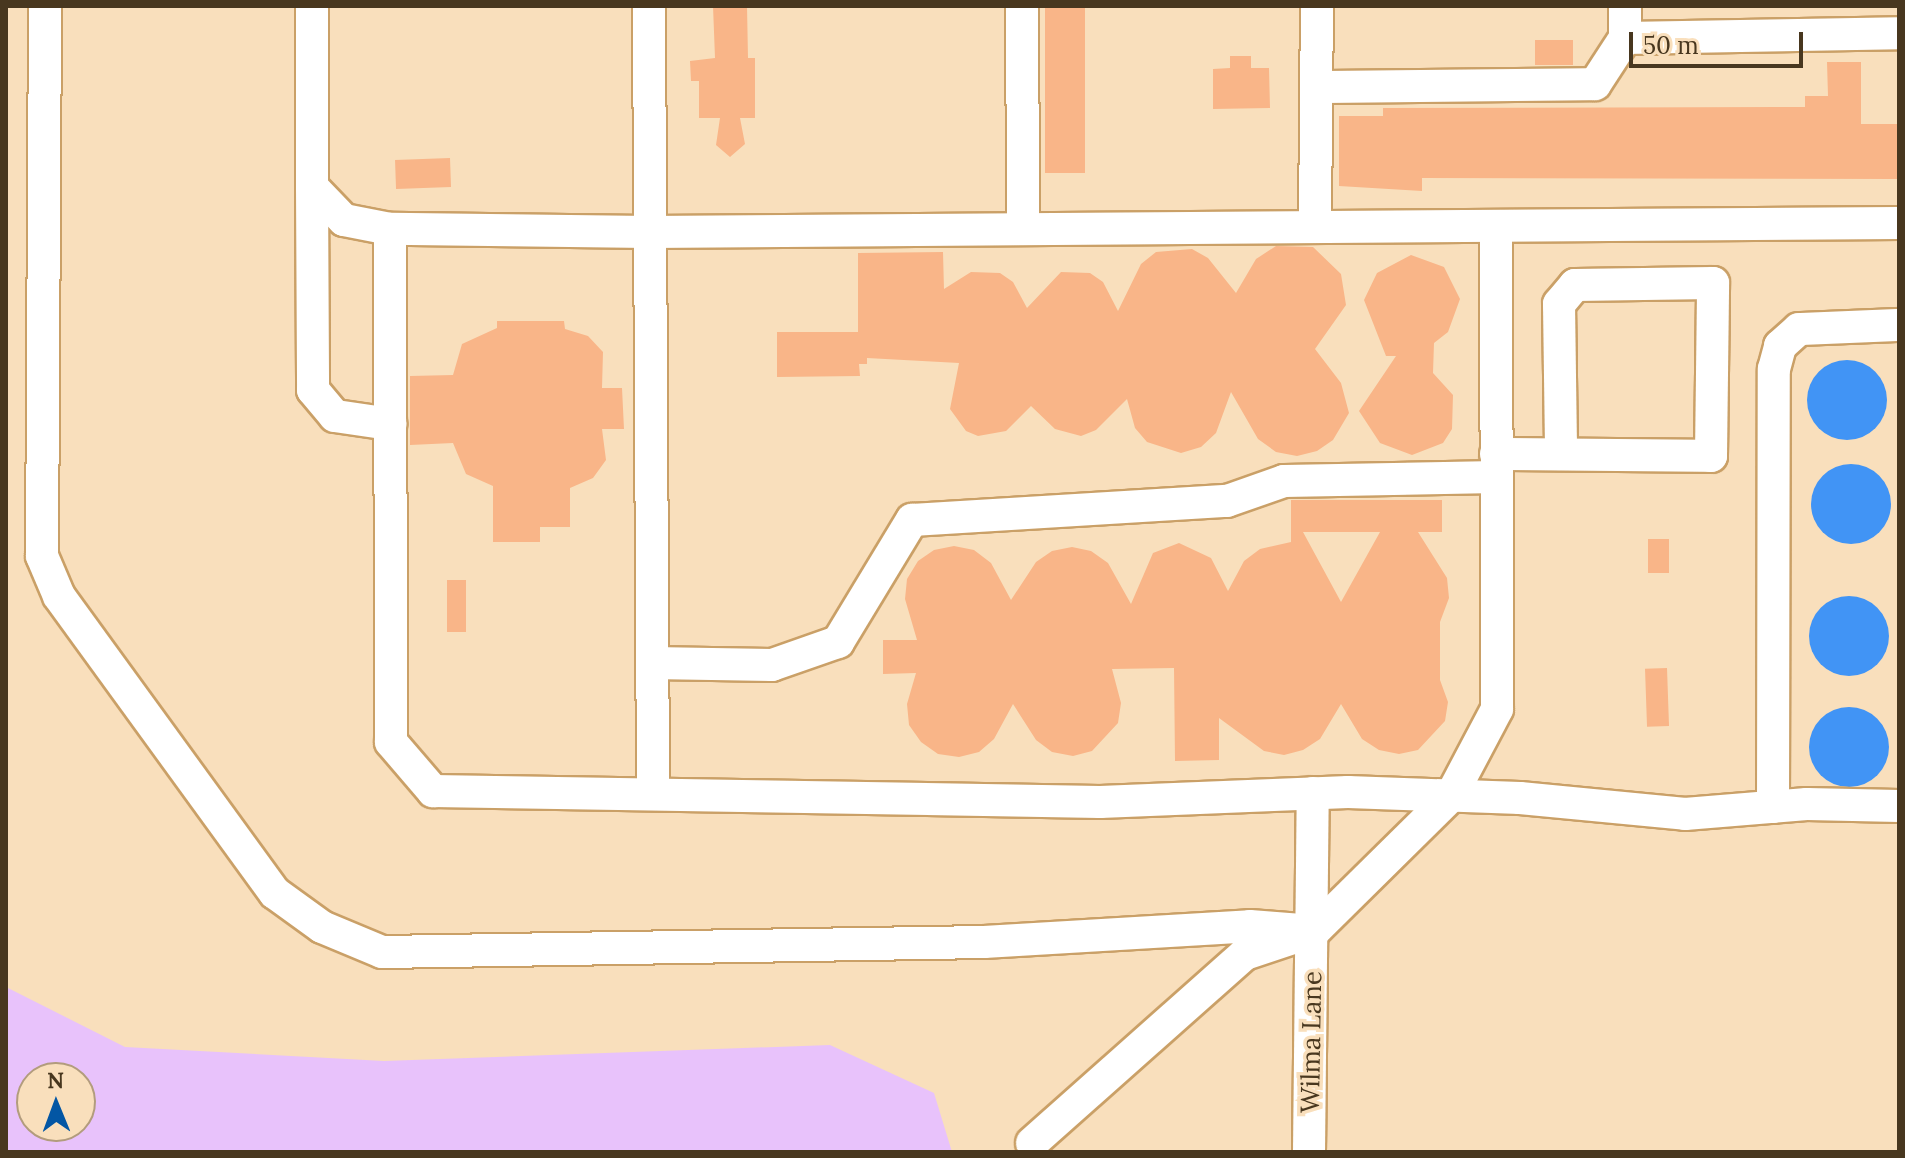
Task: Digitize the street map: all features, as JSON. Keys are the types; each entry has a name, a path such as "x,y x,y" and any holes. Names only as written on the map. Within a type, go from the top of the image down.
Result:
{"lane":[{"path":"45,6 42,556 59,596 275,893 322,927 382,952 984,942 1250,926 1314,931"},
{"path":"312,6 313,390 335,416 390,424"},
{"path":"649,6 653,793"},
{"path":"1022,6 1023,228"},
{"path":"1315,224 1317,6"},
{"path":"1317,87 1595,84 1625,38 1625,6"},
{"path":"1625,38 1899,33"},
{"path":"312,187 344,220 390,229 649,232 1315,224 1496,227 1899,223"},
{"path":"1032,1143 1245,954 1314,931 1451,796 1497,709 1496,227"},
{"path":"390,229 391,742 433,791 1100,802 1313,793 1451,796 1685,814 1773,807 1899,806"},
{"path":"652,663 772,665 838,642 912,520 1227,501 1284,481 1496,466 1561,454 1711,456 1713,283 1575,285 1559,304 1561,454"},
{"path":"1773,807 1774,369 1780,346 1799,329 1899,325"},
{"name":"Wilma Lane","path":"1309,1152 1314,931 1313,793"}],"shaded area":[{"path":"6,987 125,1047 384,1061 830,1045 934,1093 952,1152 6,1152"}],"water":[{"path":"1847,360 1862,363 1875,372 1884,385 1887,400 1884,415 1875,428 1862,437 1847,440 1832,437 1819,428 1810,415 1807,400 1810,385 1819,372 1832,363"},
{"path":"1851,464 1866,467 1879,476 1888,489 1891,504 1888,519 1879,532 1866,541 1851,544 1836,541 1823,532 1814,519 1811,504 1814,489 1823,476 1836,467"},
{"path":"1849,596 1864,599 1877,608 1886,621 1889,636 1886,651 1877,664 1864,673 1849,676 1834,673 1821,664 1812,651 1809,636 1812,621 1821,608 1834,599"},
{"path":"1849,707 1864,710 1877,719 1886,732 1889,747 1886,762 1877,775 1864,784 1849,787 1834,784 1821,775 1812,762 1809,747 1812,732 1821,719 1834,710"}],"building":[{"path":"713,6 747,6 748,58 755,58 755,118 740,118 745,144 730,157 716,145 720,118 699,118 699,81 691,81 690,61 715,58"},
{"path":"1045,6 1085,6 1085,173 1045,173"},
{"path":"1535,40 1573,40 1573,65 1535,65"},
{"path":"1230,56 1251,56 1251,68 1269,68 1270,108 1213,109 1213,69 1230,68"},
{"path":"1827,62 1861,62 1861,124 1899,124 1899,179 1422,178 1422,191 1339,186 1339,116 1383,116 1383,108 1805,107 1805,96 1828,96"},
{"path":"450,158 451,187 396,189 395,160"},
{"path":"1276,246 1313,247 1341,274 1346,305 1315,349 1341,383 1349,413 1333,440 1317,451 1297,456 1276,452 1258,439 1231,392 1216,433 1201,447 1181,453 1147,442 1135,428 1127,399 1096,430 1081,436 1055,429 1031,406 1006,431 978,436 966,431 950,409 959,363 867,358 867,364 859,364 860,376 777,377 777,332 858,332 858,253 943,252 944,289 971,272 1000,273 1013,282 1027,308 1061,272 1090,273 1103,282 1118,311 1141,264 1156,252 1192,249 1208,258 1236,293 1256,259"},
{"path":"1411,255 1444,267 1460,299 1448,332 1434,343 1433,373 1453,395 1452,429 1443,443 1412,455 1380,443 1359,411 1396,356 1386,356 1364,300 1377,273"},
{"path":"497,321 564,321 565,329 588,336 603,352 602,388 622,388 624,429 602,429 606,460 593,478 570,488 570,527 540,527 540,542 493,542 493,486 466,474 453,443 410,445 410,376 453,375 462,344 497,328"},
{"path":"1291,500 1442,500 1442,532 1418,532 1447,578 1449,598 1440,622 1440,680 1448,702 1445,721 1418,750 1399,754 1379,750 1362,739 1341,704 1320,739 1303,750 1284,755 1264,751 1219,718 1219,760 1175,761 1174,668 1112,669 1121,703 1118,723 1092,751 1073,756 1052,752 1036,740 1013,704 994,739 979,752 959,757 938,754 921,742 909,725 907,704 916,673 883,674 883,640 917,640 905,599 907,579 918,561 934,550 954,546 974,550 991,563 1011,600 1036,562 1052,551 1072,547 1091,551 1108,563 1131,604 1153,553 1179,543 1211,558 1228,591 1244,561 1260,549 1291,542","holes":["1303,532 1380,532 1341,602"]},
{"path":"1648,539 1669,539 1669,573 1648,573"},
{"path":"447,580 466,580 466,632 447,632"},
{"path":"1667,668 1669,726 1647,727 1645,669"}]}
